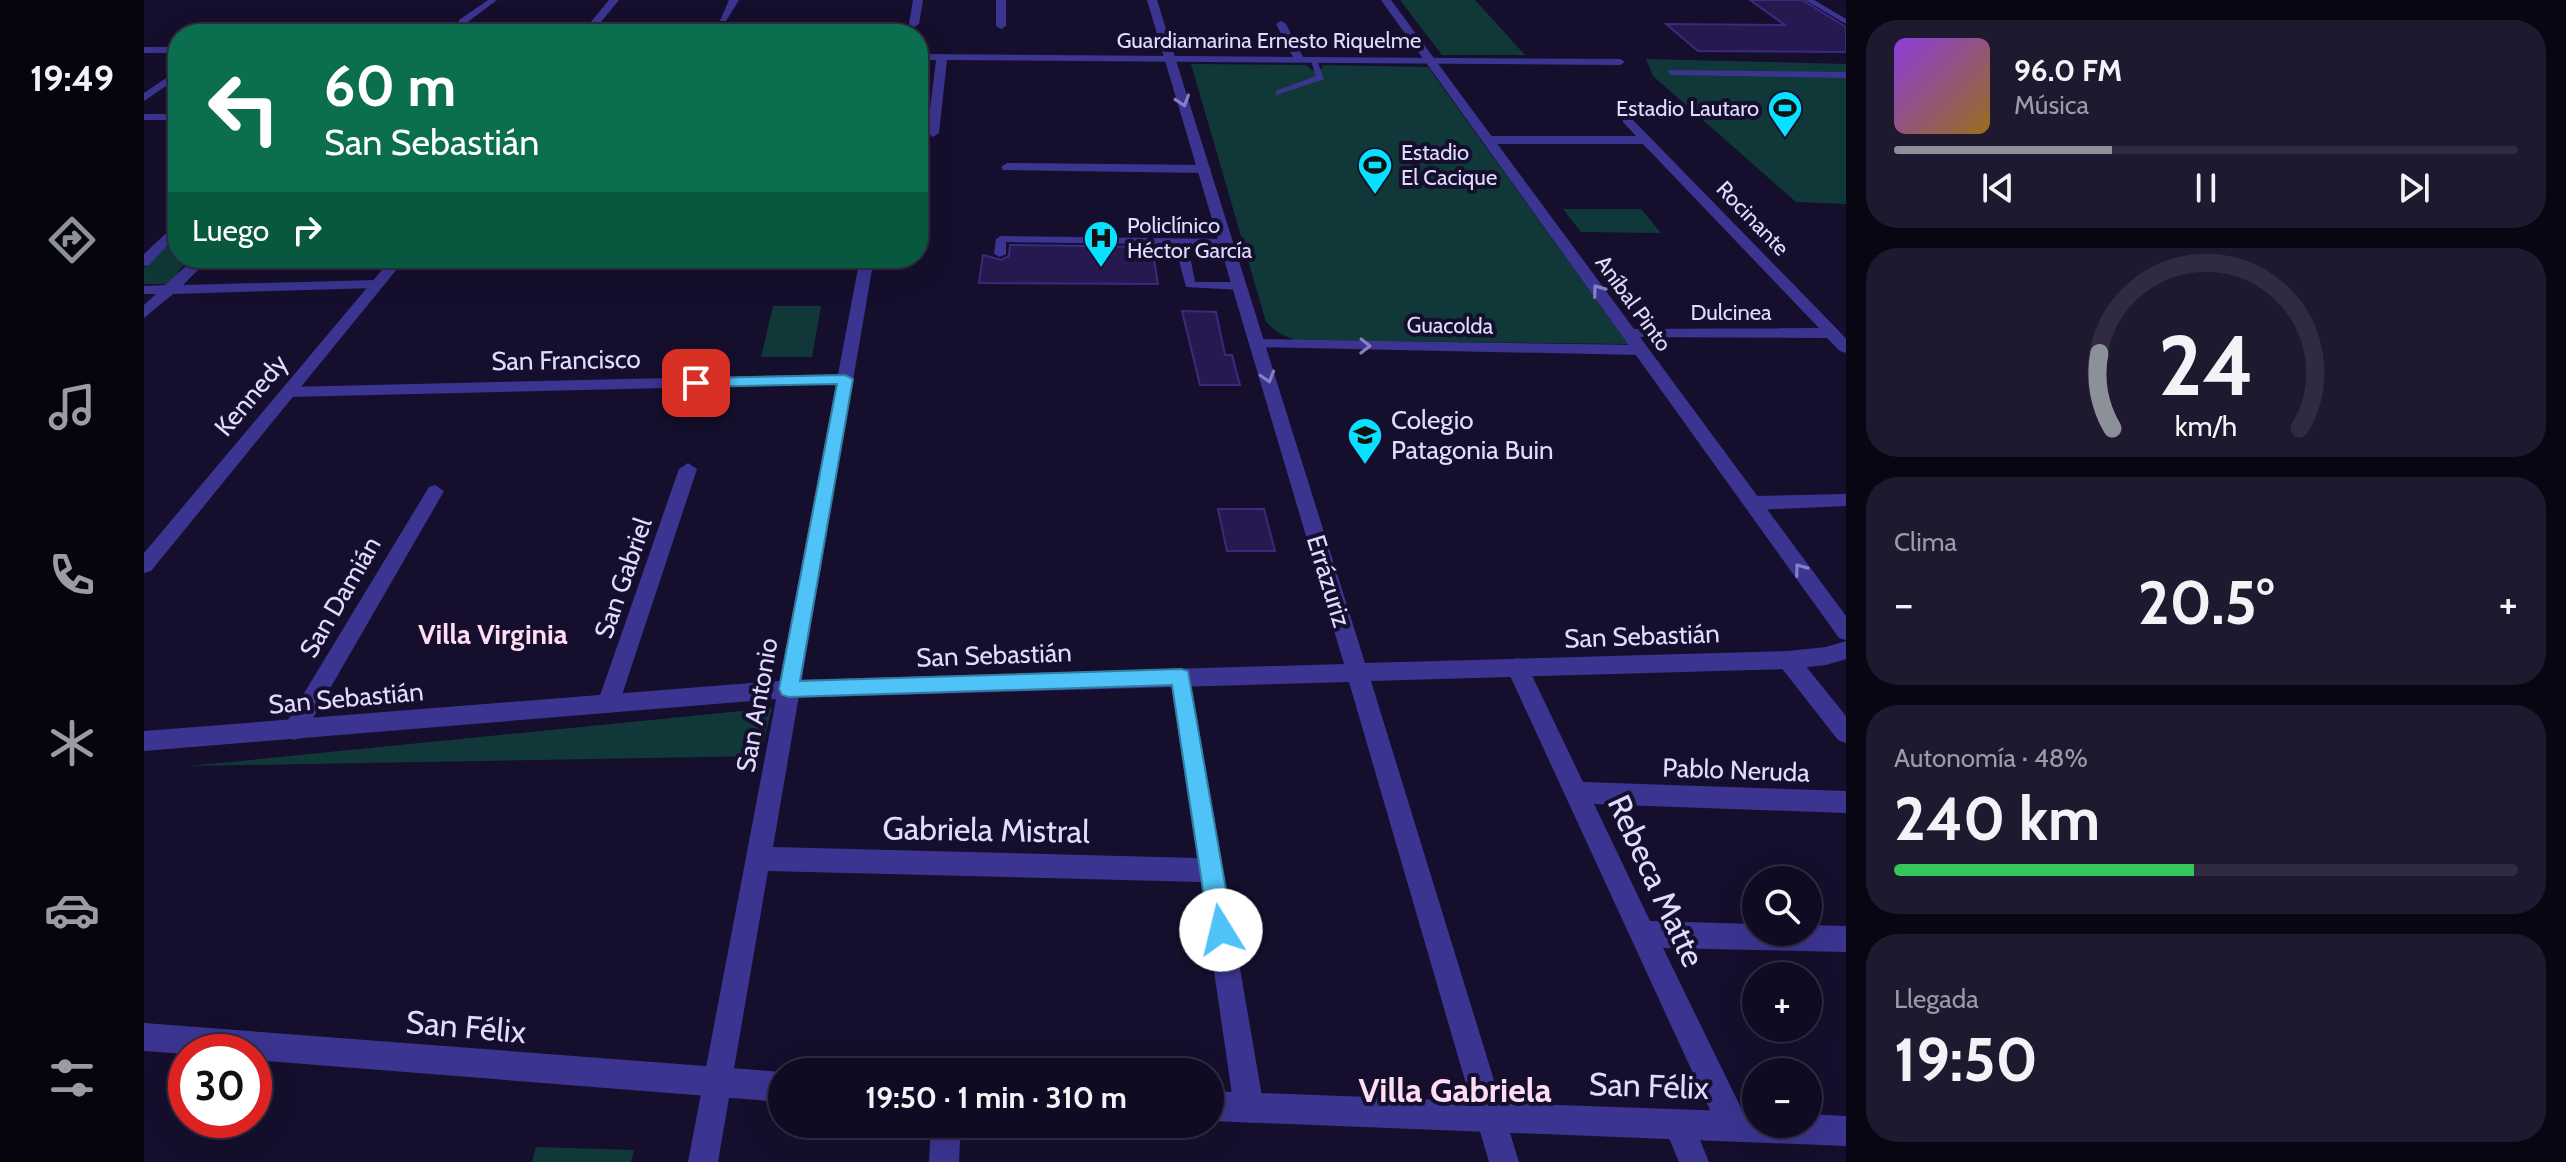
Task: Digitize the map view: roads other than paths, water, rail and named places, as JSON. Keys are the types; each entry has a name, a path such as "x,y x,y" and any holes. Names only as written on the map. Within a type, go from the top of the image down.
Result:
{"street":[{"path":"594,24 614,0"},
{"path":"723,19 734,0"},
{"path":"914,24 918,0"},
{"path":"1001,0 1001,26"},
{"name":"Errázuriz","path":"1152,0 1259,344 1504,1162"},
{"name":"Aníbal Pinto","path":"1386,0 1846,632"},
{"path":"1281,24 1300,60"},
{"path":"144,50 168,50"},
{"name":"Guardiamarina Ernesto Riquelme","path":"928,57 1620,62"},
{"path":"933,133 942,58"},
{"path":"144,98 168,80"},
{"path":"144,117 168,117"},
{"name":"Rocinante","path":"1627,120 1846,348"},
{"path":"1489,140 1647,140"},
{"path":"1007,167 1205,169"},
{"path":"144,262 168,237"},
{"path":"144,313 192,268"},
{"name":"Kennedy","path":"144,566 391,268"},
{"name":"San Antonio","path":"703,1162 865,268"},
{"path":"144,290 377,284"},
{"name":"Dulcinea","path":"1630,334 1833,333"},
{"name":"Guacolda","path":"1259,344 1641,350"},
{"name":"San Francisco","path":"288,392 845,379"},
{"name":"San Gabriel","path":"608,704 688,469"},
{"name":"San Damián","path":"294,730 435,491"},
{"path":"1753,503 1846,500"},
{"name":"San Sebastián","path":"144,741 789,689 1788,660 1826,656 1846,650"},
{"path":"1788,660 1846,733"},
{"name":"Rebeca Matte","path":"1517,667 1733,1125"},
{"path":"1181,677 1249,1108"},
{"name":"Pablo Neruda","path":"1576,793 1846,802"},
{"name":"Gabriela Mistral","path":"758,859 1212,870"},
{"path":"1643,934 1846,939"},
{"name":"San Félix","path":"144,1037 768,1086"},
{"name":"San Félix","path":"1224,1107 1846,1131"},
{"path":"1678,1124 1694,1162"},
{"path":"944,1162 945,1138"}],"lane":[{"path":"462,22 493,0"},
{"path":"1809,0 1846,22"},
{"path":"1279,93 1321,77 1313,60"},
{"path":"1672,72 1846,75"},
{"path":"1000,254 1001,239 1228,242"},
{"path":"1185,261 1190,285 1241,286"}],"place":[{"name":"Estadio Lautaro","path":"1785,139"},
{"name":"Estadio El Cacique","path":"1375,196"},
{"name":"Policlínico Héctor García","path":"1101,269"},
{"name":"Colegio Patagonia Buin","path":"1365,466"}],"district":[{"name":"Villa Virginia","path":"493,634"},
{"name":"Villa Gabriela","path":"1455,1090"}]}
